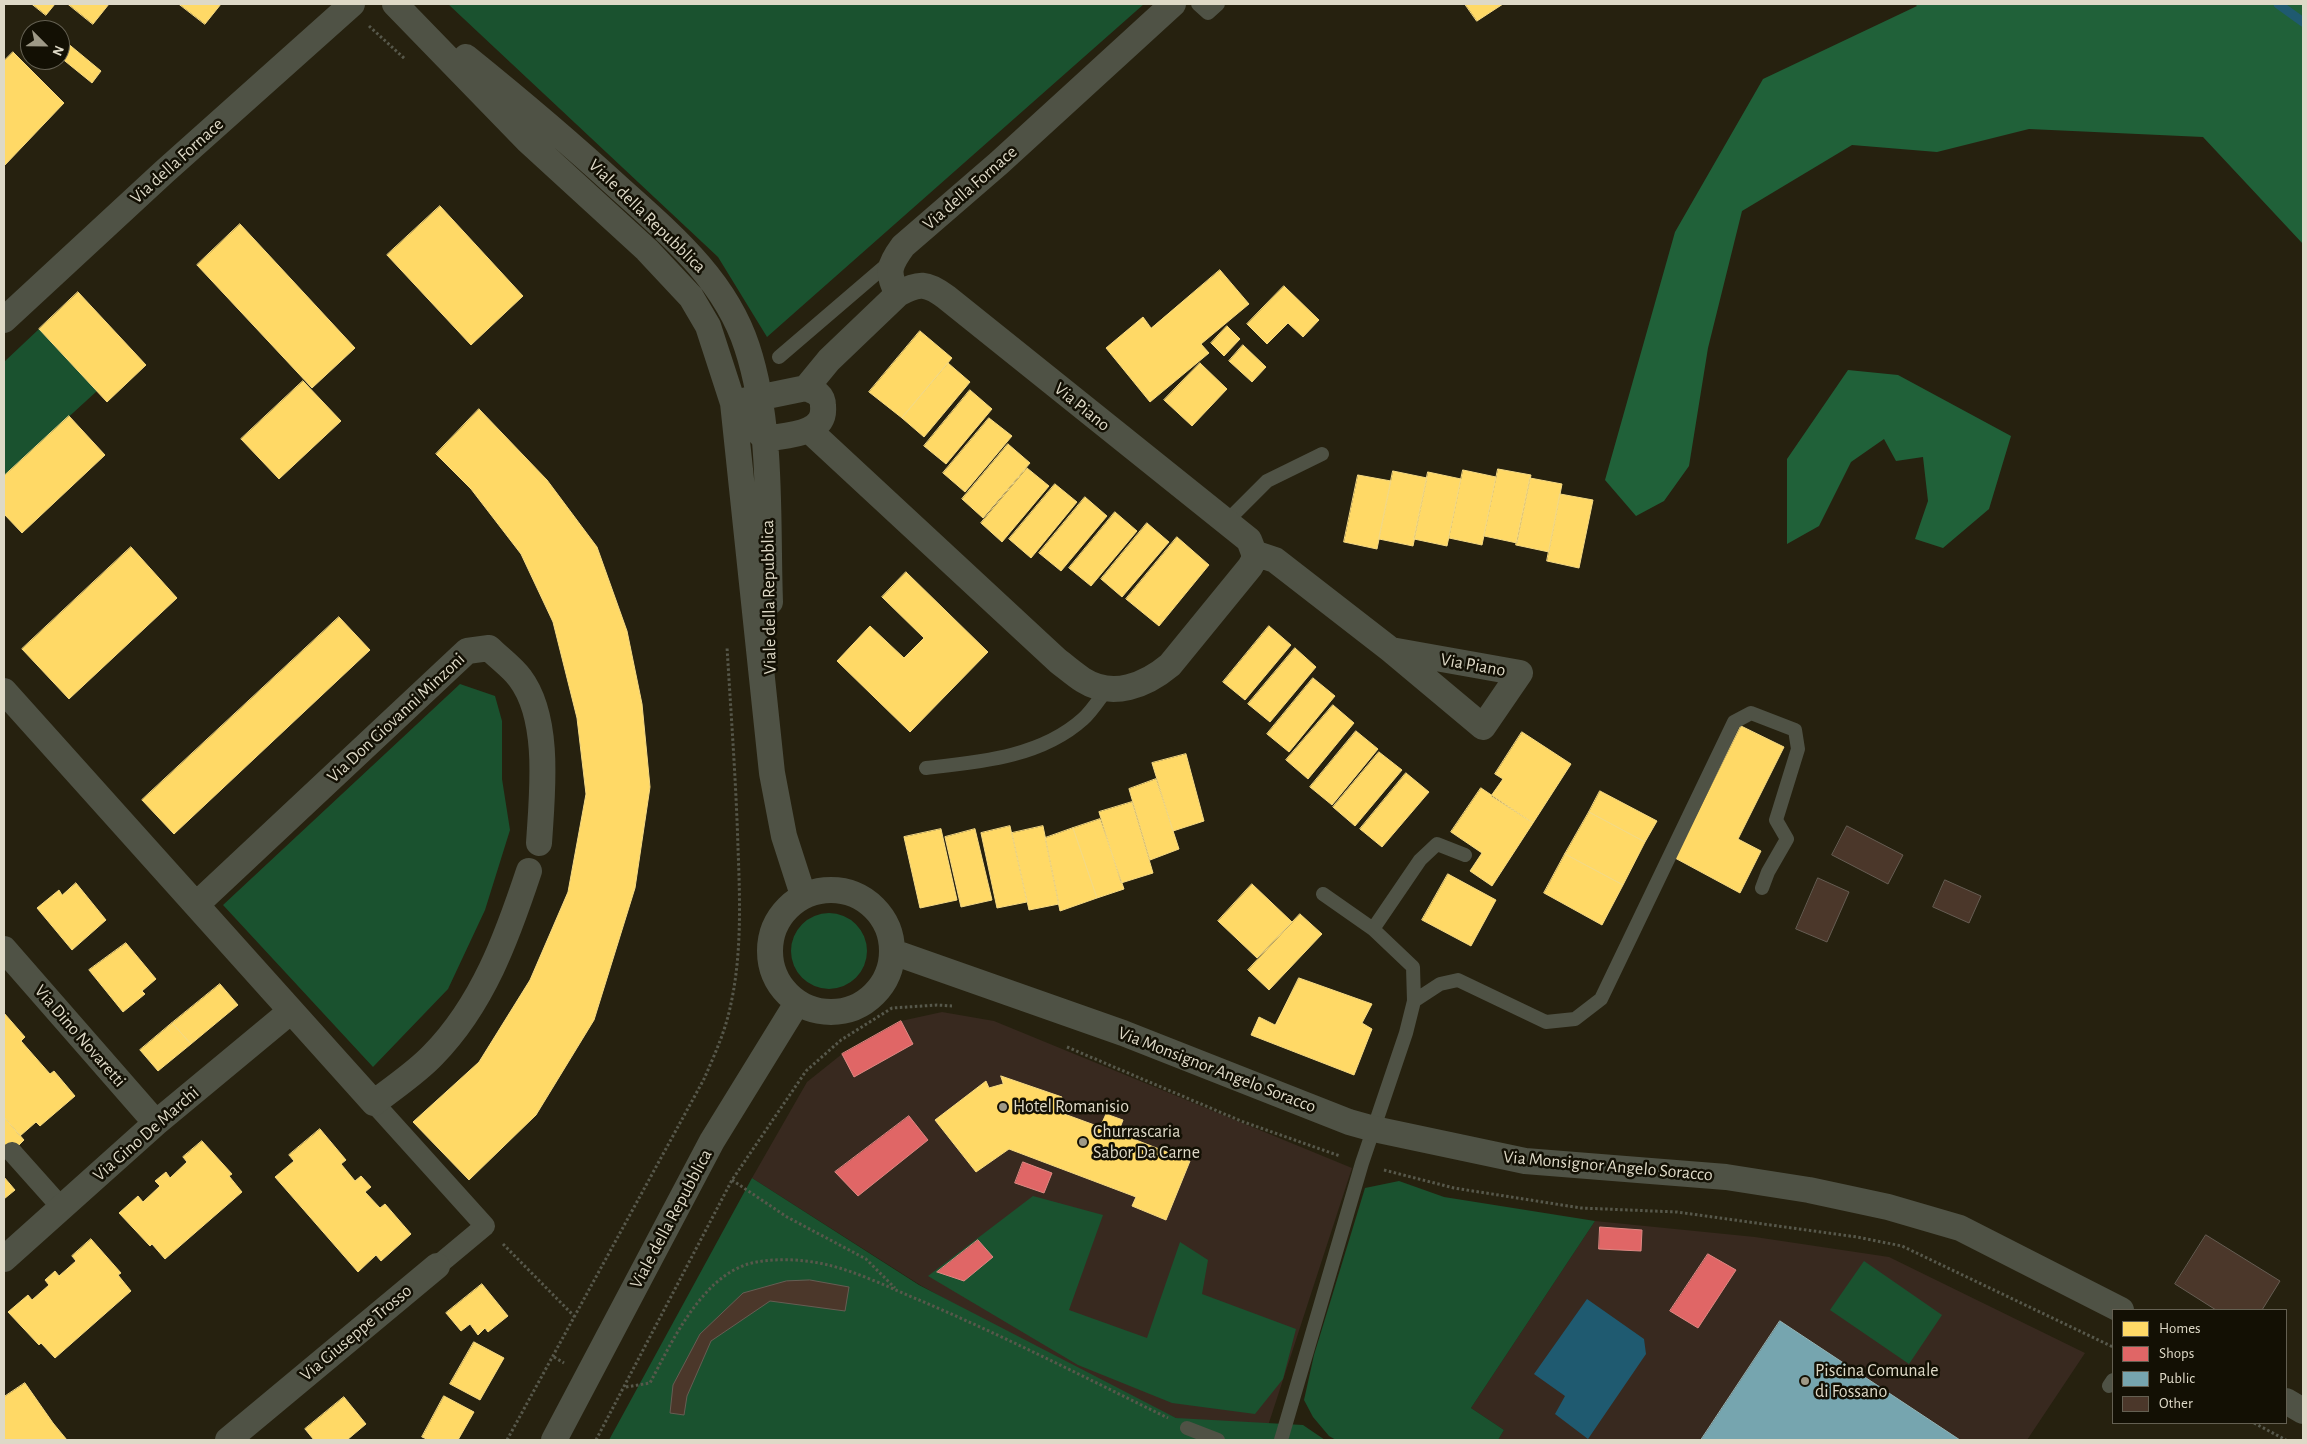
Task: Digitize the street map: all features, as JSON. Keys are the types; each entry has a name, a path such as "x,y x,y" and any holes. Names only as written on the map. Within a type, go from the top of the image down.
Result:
{"street":[{"name":"Viale della Repubblica","path":"395,4 528,141 647,250 691,298 708,326 733,403 772,773 784,836 803,895"},
{"name":"Viale della Repubblica","path":"401,4 554,128 677,240 716,284 736,317 748,347 759,397 765,439 771,635 772,773"},
{"name":"Via della Fornace","path":"893,259 903,246 999,163 1173,4"},
{"name":"Via della Fornace","path":"4,320 164,172 350,6"},
{"path":"806,388 829,360 898,294 890,280 893,259"},
{"name":"Via Piano","path":"898,294 910,287 922,284 936,290 1249,540 1254,553"},
{"path":"806,388 816,392 823,400 824,411 820,422 810,431 765,439 733,403 759,397 806,388"},
{"path":"810,431 1058,661 1085,681 1107,689 1132,688 1156,676 1170,665 1250,567 1254,560 1254,553 1275,560 1391,650"},
{"name":"Via Don Giovanni Minzoni","path":"197,904 467,651 490,648 520,678 535,708 541,740 543,781 539,843"},
{"path":"4,691 485,1226"},
{"path":"374,1103 432,1056 459,1026 484,985 502,946 528,871"},
{"path":"827,889 852,892 874,906 888,926 893,952 887,978 871,998 848,1011 822,1012 797,1003 778,985 769,961 771,935 782,912 803,895 827,889"},
{"name":"Via Dino Novaretti","path":"4,949 156,1123"},
{"name":"Via Monsignor Angelo Soracco","path":"893,952 1123,1033 1349,1122 1374,1130 1525,1161 1726,1177 1809,1190 1888,1207 1960,1228 2119,1309"},
{"name":"Viale della Repubblica","path":"554,1440 712,1141 797,1003"},
{"name":"Via Gino De Marchi","path":"4,1259 156,1123 291,1011"},
{"path":"12,1152 62,1208"},
{"name":"Via Giuseppe Trosso","path":"228,1440 485,1226"},
{"path":"2287,1402 2303,1411"}],"lane":[{"path":"1198,4 1208,13 1218,4"},
{"path":"779,357 893,259"},
{"path":"1226,522 1267,481 1322,454"},
{"path":"926,768 990,761 1046,744 1084,719 1107,689"},
{"path":"1414,1001 1440,984 1458,980 1546,1022 1575,1019 1601,999 1734,722 1751,713 1794,730 1798,749 1776,820 1787,839 1768,872 1762,888"},
{"path":"1373,928 1420,860 1437,844 1465,855"},
{"path":"1281,1440 1362,1163 1406,1033 1414,1001 1413,967 1373,928 1323,894"},
{"path":"1187,1428 1218,1440"}],"path":[{"path":"350,6 406,61"},
{"path":"507,1440 704,1079 722,1036 730,1010 734,987 740,899 736,784 727,642"},
{"path":"596,1440 732,1180 806,1071 840,1040 892,1008 937,1004 960,1006"},
{"path":"1059,1043 1241,1121 1362,1163 1454,1188 1581,1208 1677,1212 1857,1237 1902,1246 2112,1347"},
{"path":"732,1180 787,1217 866,1259 897,1291"},
{"path":"485,1226 575,1317"},
{"path":"625,1387 650,1383 686,1317 716,1283 745,1265 771,1261 798,1261 828,1265 971,1322 1187,1428"},
{"path":"2256,1424 2286,1440"}],"shaded area":[{"path":"942,1012 994,1021 1352,1168 1265,1435 1176,1418 1089,1379 920,1285 752,1178 807,1082 842,1054 901,1021"},
{"path":"1595,1221 1755,1237 1889,1257 2085,1353 2027,1440 1498,1440 1504,1430 1471,1408"}],"green space":[{"path":"448,4 1144,4 767,337 718,257"},
{"path":"1915,4 2303,4 2303,244 2203,137 2029,129 1937,152 1852,145 1742,211 1708,348 1689,466 1664,501 1636,516 1605,480 1675,232 1763,79 1917,6"},
{"path":"39,329 97,391 4,476 4,362"},
{"path":"1848,370 1898,375 2011,436 1989,509 1943,548 1915,539 1928,501 1923,457 1896,461 1884,439 1851,462 1819,526 1787,544 1787,459"},
{"path":"460,684 495,696 502,721 502,779 510,830 485,910 448,989 373,1067 223,905"},
{"path":"829,913 843,916 856,924 864,937 867,951 864,965 856,978 843,986 829,989 815,986 802,978 794,965 791,951 794,937 802,924 815,916"},
{"path":"752,1178 919,1285 1176,1418 1303,1425 1325,1440 609,1440"},
{"path":"1399,1181 1444,1197 1595,1221 1471,1408 1504,1430 1498,1440 1336,1440 1329,1436 1313,1417 1304,1400 1314,1355 1365,1188"},
{"path":"1033,1196 1103,1215 1069,1310 1147,1338 1180,1242 1208,1260 1202,1294 1296,1329 1283,1379 1255,1414 1172,1403 1078,1365 928,1276"},
{"path":"1864,1261 1942,1315 1909,1364 1830,1310"}],"water":[{"path":"1587,1299 1644,1339 1646,1354 1588,1439 1555,1414 1565,1396 1534,1374"}],"building: Homes":[{"path":"32,4 55,4 46,15"},
{"path":"68,4 109,4 93,24"},
{"path":"179,4 221,4 205,24"},
{"path":"1465,4 1503,4 1477,21"},
{"path":"70,45 101,71 92,83 70,65"},
{"path":"13,52 20,59 20,70 31,70 64,103 4,166 4,61"},
{"path":"440,206 523,296 471,345 387,255"},
{"path":"240,224 355,348 312,388 197,265"},
{"path":"1220,270 1249,304 1201,344 1209,353 1150,402 1106,348 1143,317 1151,328"},
{"path":"1284,286 1319,320 1303,337 1288,323 1267,344 1247,324"},
{"path":"78,292 146,365 107,402 39,329"},
{"path":"1227,326 1240,339 1224,356 1211,343"},
{"path":"920,331 952,358 902,418 869,392"},
{"path":"1243,345 1266,367 1252,382 1229,361"},
{"path":"948,363 970,382 924,437 902,418"},
{"path":"1200,363 1227,389 1192,426 1164,400"},
{"path":"303,381 341,421 279,479 241,439"},
{"path":"970,390 992,409 946,464 924,446"},
{"path":"479,409 547,480 597,547 627,631 642,704 650,787 635,888 594,1020 536,1115 469,1180 413,1122 479,1062 530,980 568,892 586,794 577,718 553,622 521,554 471,489 436,454"},
{"path":"69,416 105,455 22,533 4,514 4,476"},
{"path":"989,418 1012,436 965,492 943,473"},
{"path":"1008,444 1030,463 983,518 962,499"},
{"path":"1027,468 1049,486 1002,542 981,523"},
{"path":"1498,469 1531,475 1517,543 1484,536"},
{"path":"1463,470 1496,477 1482,545 1449,538"},
{"path":"1393,471 1427,478 1413,546 1379,539"},
{"path":"1428,472 1461,479 1447,546 1414,539"},
{"path":"1358,475 1391,481 1377,549 1344,542"},
{"path":"1530,478 1562,484 1549,552 1516,545"},
{"path":"1055,484 1077,502 1031,558 1009,539"},
{"path":"1560,494 1593,500 1579,568 1547,561"},
{"path":"1085,497 1107,516 1061,571 1039,553"},
{"path":"1115,512 1137,531 1091,586 1069,568"},
{"path":"1147,523 1169,542 1122,597 1101,579"},
{"path":"1177,537 1209,565 1159,626 1126,599"},
{"path":"131,547 177,598 69,699 22,649"},
{"path":"906,572 988,652 910,732 837,661 870,626 904,658 924,638 882,597"},
{"path":"339,617 370,650 174,834 142,800"},
{"path":"1269,626 1291,645 1245,700 1223,682"},
{"path":"1295,648 1316,667 1270,722 1248,704"},
{"path":"1313,678 1335,696 1289,752 1267,734"},
{"path":"1333,705 1354,723 1308,779 1286,760"},
{"path":"1741,726 1784,747 1738,839 1761,851 1740,893 1675,858"},
{"path":"1356,731 1378,749 1332,805 1310,787"},
{"path":"1522,732 1571,764 1533,823 1491,796 1503,779 1495,774"},
{"path":"1379,752 1402,770 1355,826 1333,807"},
{"path":"1186,754 1204,821 1173,831 1152,763"},
{"path":"1406,773 1429,792 1382,847 1360,829"},
{"path":"1156,779 1179,849 1150,860 1129,789"},
{"path":"1481,788 1533,823 1492,886 1470,871 1482,853 1451,832"},
{"path":"1600,791 1657,821 1645,842 1589,812"},
{"path":"1132,802 1153,873 1121,883 1099,812"},
{"path":"1589,812 1645,842 1623,885 1565,854"},
{"path":"1100,819 1124,889 1097,898 1073,828"},
{"path":"1010,826 1027,902 997,908 981,833"},
{"path":"1043,826 1059,904 1029,910 1012,833"},
{"path":"1073,828 1097,898 1060,911 1045,838"},
{"path":"941,829 957,900 920,908 904,837"},
{"path":"975,829 992,900 961,907 945,837"},
{"path":"1565,854 1623,885 1602,925 1544,893"},
{"path":"1448,874 1496,900 1471,946 1422,920"},
{"path":"76,883 106,920 72,950 37,908 59,890 62,895"},
{"path":"1252,884 1292,922 1257,958 1218,921"},
{"path":"1300,914 1322,934 1269,990 1248,970"},
{"path":"126,943 156,979 142,991 145,994 123,1012 89,970"},
{"path":"1299,978 1372,1004 1362,1023 1372,1029 1354,1075 1251,1035 1259,1017 1275,1025"},
{"path":"220,984 238,1005 191,1044 172,1023"},
{"path":"4,1013 25,1037 21,1041 50,1074 54,1071 75,1096 40,1126 36,1122 20,1136 4,1117"},
{"path":"172,1023 191,1044 158,1071 140,1050"},
{"path":"1001,1076 1062,1097 1056,1111 1100,1127 1106,1114 1123,1120 1118,1133 1190,1161 1166,1220 1132,1206 1136,1197 1009,1149 976,1172 935,1120 986,1081 989,1088 1003,1084"},
{"path":"4,1117 24,1140 4,1160"},
{"path":"320,1129 346,1160 341,1164 355,1181 361,1176 371,1187 365,1192 380,1208 385,1204 411,1234 381,1261 376,1255 358,1272 275,1177 294,1161 289,1155"},
{"path":"202,1141 232,1174 229,1176 242,1192 165,1259 119,1213 138,1196 143,1202 160,1186 155,1181 166,1172 170,1178 187,1162 183,1157"},
{"path":"4,1177 15,1190 4,1199"},
{"path":"91,1239 121,1273 118,1275 131,1291 55,1358 41,1343 39,1345 8,1312 28,1295 32,1300 49,1285 45,1280 55,1271 59,1276 76,1261 72,1256"},
{"path":"482,1284 508,1316 488,1332 485,1328 478,1335 470,1324 461,1331 446,1313"},
{"path":"474,1342 504,1358 480,1400 450,1384"},
{"path":"25,1383 67,1440 4,1440 4,1397"},
{"path":"444,1396 474,1412 458,1440 429,1440 422,1437"},
{"path":"344,1397 366,1424 347,1440 314,1440 305,1429"}],"building: Shops":[{"path":"901,1021 913,1044 854,1077 842,1054"},
{"path":"909,1116 928,1140 858,1196 835,1172"},
{"path":"1023,1162 1052,1173 1044,1193 1015,1183"},
{"path":"1600,1227 1642,1230 1641,1251 1599,1249"},
{"path":"978,1240 993,1257 964,1281 937,1272"},
{"path":"1708,1254 1736,1270 1698,1328 1670,1311"}],"building: Public":[{"name":"Piscina Comunale di Fossano","path":"1780,1321 1960,1440 1701,1440"}],"building: Other":[{"path":"1847,826 1903,855 1888,884 1832,855"},
{"path":"1818,878 1849,892 1827,942 1796,929"},
{"path":"1945,880 1981,896 1969,923 1933,907"},
{"path":"2206,1235 2280,1281 2263,1309 2214,1309 2175,1284"},
{"path":"810,1280 849,1287 845,1311 770,1301 711,1341 687,1396 684,1415 670,1413 673,1385 700,1334 743,1293 786,1281"}],"waterway":[{"path":"2278,4 2303,22"}],"place":[{"name":"Hotel Romanisio","path":"1003,1107"},
{"name":"Churrascaria Sabor Da Carne","path":"1083,1142"},
{"name":"Piscina Comunale di Fossano","path":"1805,1381"}]}
